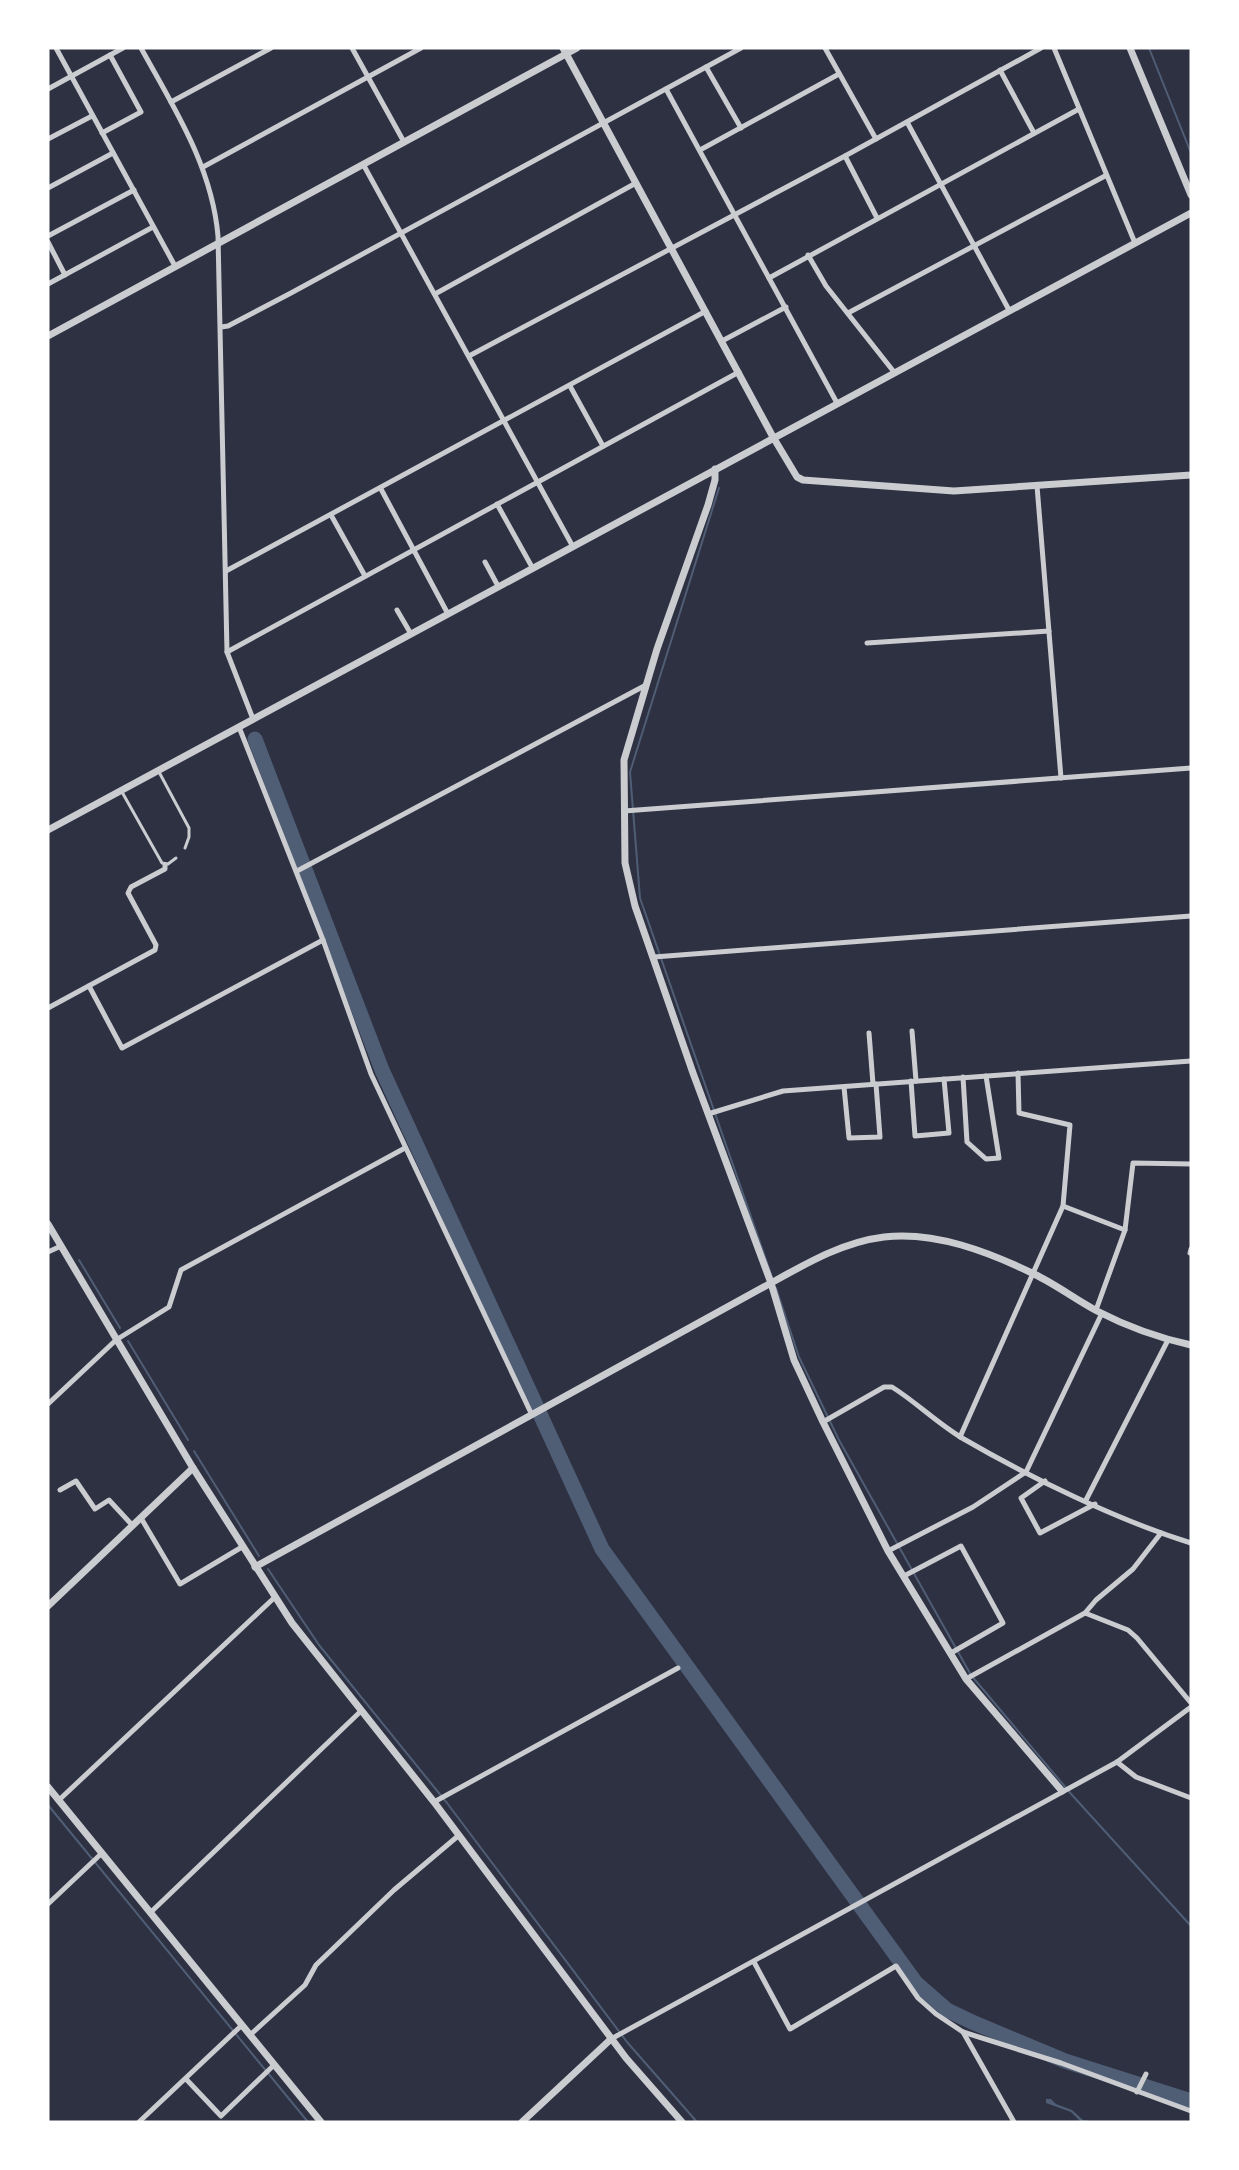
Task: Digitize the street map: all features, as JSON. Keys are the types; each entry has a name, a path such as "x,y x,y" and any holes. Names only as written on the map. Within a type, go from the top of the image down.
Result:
{"street":[{"path":"56,48 175,266"},
{"path":"48,88 123,48"},
{"path":"141,48 203,167 214,205 218,242 221,327 227,652 254,719"},
{"path":"171,102 271,48"},
{"path":"352,48 404,142"},
{"path":"203,167 422,48"},
{"path":"48,336 404,142 565,51 577,48"},
{"path":"221,327 228,326 741,48"},
{"path":"825,48 876,139"},
{"path":"469,356 845,156 1041,48"},
{"path":"1054,48 1105,176 1135,243"},
{"path":"1130,48 1191,195"},
{"path":"565,51 792,472 803,480 954,491 1191,475"},
{"path":"102,133 141,112 110,55"},
{"path":"706,67 741,128"},
{"path":"1000,70 1034,133"},
{"path":"700,150 839,74"},
{"path":"666,89 837,403"},
{"path":"769,278 1079,109"},
{"path":"48,139 92,116"},
{"path":"907,122 1009,310"},
{"path":"48,188 113,153"},
{"path":"845,156 877,218"},
{"path":"363,164 573,545"},
{"path":"848,313 1105,176"},
{"path":"435,294 636,183"},
{"path":"48,236 134,190"},
{"path":"48,830 1191,213"},
{"path":"48,284 153,227"},
{"path":"48,242 65,275"},
{"path":"808,255 826,286 894,372"},
{"path":"722,341 786,307"},
{"path":"226,571 505,422 706,311"},
{"path":"227,652 739,372"},
{"path":"570,386 603,446"},
{"path":"715,469 715,480 708,505 646,685 624,760 625,863 635,906 708,1114 771,1283 794,1360 823,1422 888,1551 966,1679 1062,1791"},
{"path":"1037,486 1061,778"},
{"path":"381,489 448,614"},
{"path":"497,504 532,567"},
{"path":"331,515 365,576"},
{"path":"485,561 498,586"},
{"path":"397,610 411,634"},
{"path":"867,643 1049,631"},
{"path":"297,871 646,685"},
{"path":"239,727 297,871 371,1074 531,1413"},
{"path":"624,811 1191,768"},
{"path":"48,1008 155,950 156,945 128,890 165,869 165,865"},
{"path":"654,957 1191,916"},
{"path":"88,986 122,1047 323,940"},
{"path":"912,1031 915,1136 949,1133 944,1079"},
{"path":"844,1087 849,1138 880,1137 869,1033"},
{"path":"708,1114 783,1091 1191,1061"},
{"path":"960,1437 1035,1274 1063,1206 1070,1125 1019,1113 1018,1073"},
{"path":"963,1077 967,1142 986,1159 999,1158 986,1076"},
{"path":"48,1404 116,1340 169,1307 181,1270 405,1148"},
{"path":"888,1551 973,1508 1026,1472 1099,1312 1125,1230 1133,1163 1191,1164"},
{"path":"1063,1206 1125,1230"},
{"path":"48,1224 274,1598 361,1711 435,1801 458,1836 613,2038 682,2122"},
{"path":"255,1567 531,1413 830,1251 884,1237 934,1238 986,1254 1035,1274 1099,1312 1168,1340 1191,1345"},
{"path":"48,1252 61,1246"},
{"path":"1086,1500 1168,1340"},
{"path":"823,1422 884,1387 892,1387 960,1437 1026,1472 1161,1533 1191,1543"},
{"path":"48,1606 194,1468"},
{"path":"60,1490 76,1481 95,1509 109,1500 133,1526"},
{"path":"1045,1481 1021,1498 1040,1533 1095,1504"},
{"path":"141,1518 180,1584 242,1547"},
{"path":"966,1679 1085,1613 1096,1600 1133,1569 1161,1533"},
{"path":"904,1576 962,1546 1003,1623 951,1653"},
{"path":"59,1800 274,1598"},
{"path":"522,2122 613,2038 1117,1762 1191,1705 1128,1630 1085,1613"},
{"path":"435,1801 678,1668"},
{"path":"151,1912 361,1711"},
{"path":"1117,1762 1136,1777 1191,1798"},
{"path":"48,1786 100,1855 151,1912 321,2122"},
{"path":"250,2035 305,1985 316,1965 394,1890 458,1836"},
{"path":"48,1904 100,1855"},
{"path":"754,1962 790,2029 896,1966 918,1998 936,2014 963,2032 1061,2063 1191,2111"},
{"path":"139,2122 242,2025"},
{"path":"963,2032 1014,2122"},
{"path":"186,2079 221,2116 274,2065"},
{"path":"1137,2092 1146,2074"}],"lane":[{"path":"158,770 189,828 185,848"},
{"path":"121,790 165,865 176,858"}],"water":[{"path":"1046,2099 1051,2099 1056,2104 1072,2110 1083,2120 1096,2122 1081,2122 1071,2112 1046,2103"}],"waterway":[{"path":"1149,48 1191,153"},
{"path":"719,488 630,772 640,898 772,1277"},
{"path":"255,739 382,1070 602,1549 916,1983 947,2010 972,2022 1065,2061 1191,2101"},
{"path":"79,1260 120,1328"},
{"path":"776,1288 799,1357 839,1440 971,1675 1072,1795 1191,1926"},
{"path":"128,1341 188,1440"},
{"path":"194,1451 259,1556"},
{"path":"268,1569 319,1645 447,1803 627,2042 697,2122"},
{"path":"48,1805 308,2122"}]}
